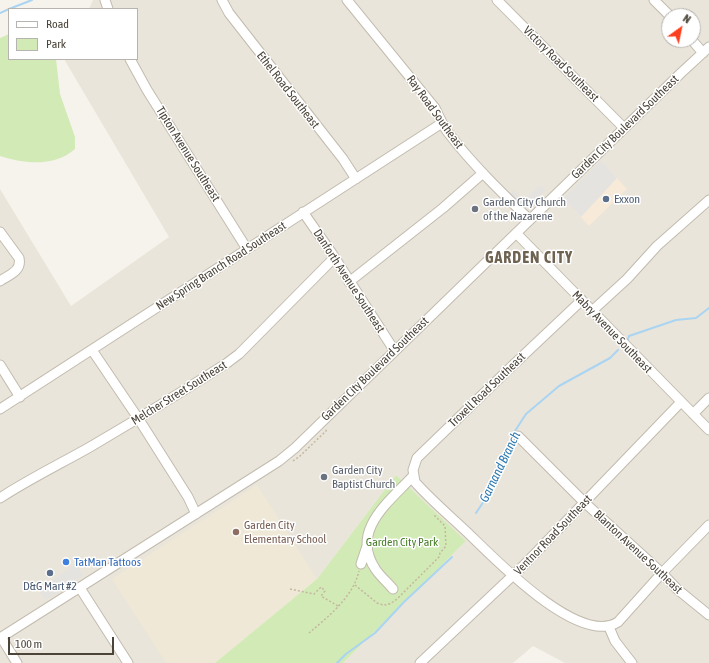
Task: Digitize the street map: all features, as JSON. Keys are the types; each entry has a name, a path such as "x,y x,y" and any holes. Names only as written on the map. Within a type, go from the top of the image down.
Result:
{"street":[{"name":"Ethel Road Southeast","path":"222,0 229,13 343,159 356,179"},
{"name":"Ray Road Southeast","path":"347,0 435,108 449,135 483,173 530,220"},
{"name":"Victory Road Southeast","path":"497,0 624,128"},
{"path":"654,0 662,8"},
{"name":"Garden City Boulevard Southeast","path":"0,638 266,470 285,456 706,50"},
{"name":"Tipton Avenue Southeast","path":"131,60 147,90 247,249"},
{"name":"New Spring Branch Road Southeast","path":"0,409 442,123"},
{"path":"349,282 443,208 483,173"},
{"path":"592,311 627,279 657,246 709,200"},
{"name":"Danforth Avenue Southeast","path":"303,212 394,350"},
{"path":"0,232 19,258 20,262 16,271 0,281"},
{"name":"Mabry Avenue Southeast","path":"516,233 709,430"},
{"name":"Melcher Street Southeast","path":"0,498 30,479 76,455 221,367 239,354 334,258"},
{"name":"Troxell Road Southeast","path":"413,476 413,470 417,458 582,300"},
{"path":"92,350 138,418 188,498 196,514"},
{"path":"0,365 20,397"},
{"path":"693,414 709,398"},
{"name":"Ventnor Road Southeast","path":"420,663 513,576 681,402"},
{"name":"Blanton Avenue Southeast","path":"518,436 584,502 662,573 676,589 709,615"},
{"path":"362,564 372,524 380,511 413,476 415,482 513,576 545,601 571,617 593,626 609,626 618,622 662,573 709,525"},
{"path":"367,546 376,570 393,589"},
{"path":"80,588 128,663"},
{"path":"609,626 615,641 632,663"},
{"path":"0,638 17,663"}],"path":[{"path":"292,462 315,442"},
{"path":"355,585 377,603 381,605 392,604 440,557 440,553 446,546 445,526 434,515"},
{"path":"309,633 338,606 355,585 362,564"},
{"path":"290,589 314,594 321,587 325,590 321,596 338,606"}],"shaded area":[{"path":"93,0 709,0 709,663 565,663 533,646 513,663 343,663 466,541 396,475 317,579 215,663 0,663 0,189 71,306 169,237 65,60 138,60 138,8 89,8"},
{"path":"601,160 627,189 589,226 563,198"},
{"path":"601,160 617,178 581,217 563,198"},
{"path":"540,185 545,191 527,208 523,207 510,193 513,190 524,200"},
{"name":"Garden City Elementary School","path":"257,485 317,579 215,663 166,663 112,579"},
{"path":"76,564 83,576 46,600 38,590"}],"green space":[{"path":"8,34 8,60 56,60 60,94 75,137 75,149 67,155 58,159 39,162 19,161 0,156 0,38"},
{"name":"Garden City Park","path":"396,475 466,541 343,663 215,663 317,579"}],"waterway":[{"path":"12,8 32,0"},
{"path":"0,13 8,9"},
{"name":"Garnand Branch","path":"628,339 629,336 676,320 696,318 709,308"},
{"name":"Garnand Branch","path":"476,513 488,495 494,473 506,454 513,434 526,414 559,386 610,358 618,350"},
{"name":"Garnand Branch","path":"337,663 346,654 375,633 404,602 452,557"}],"place":[{"name":"Exxon","path":"606,199"},
{"name":"Garden City Church of the Nazarene","path":"475,209"},
{"name":"Garden City Baptist Church","path":"324,477"},
{"name":"Garden City Elementary School","path":"236,532"},
{"name":"TatMan Tattoos","path":"66,562"},
{"name":"D&G Mart #2","path":"50,573"}],"district":[{"name":"GARDEN CITY","path":"529,258"}]}
